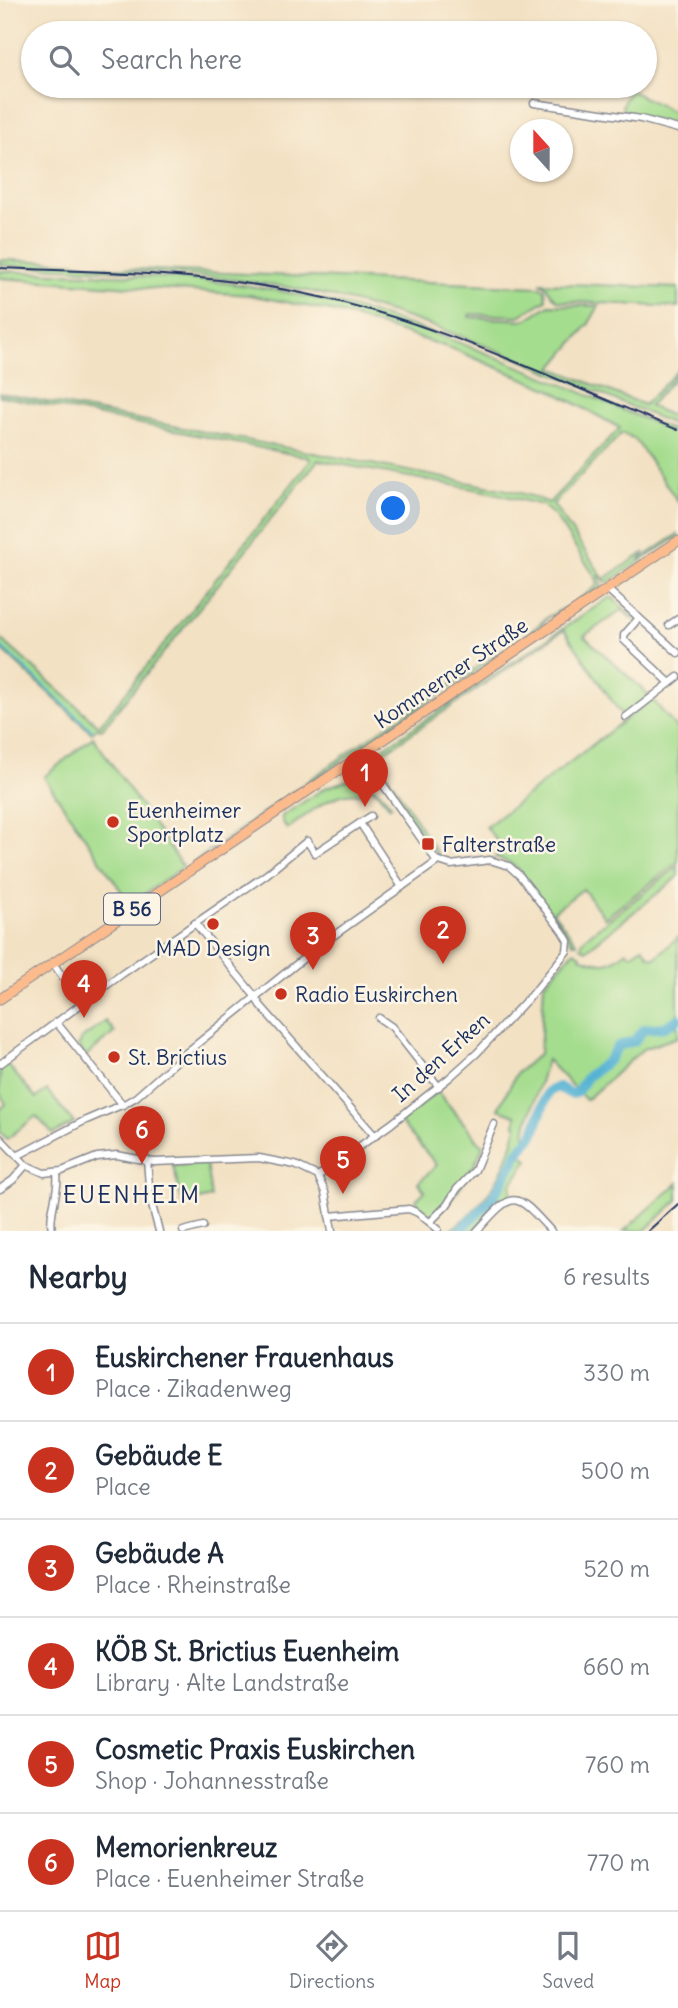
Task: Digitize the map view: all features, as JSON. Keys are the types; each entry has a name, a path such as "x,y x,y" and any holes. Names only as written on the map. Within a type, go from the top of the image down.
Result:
{"main road":[{"name":"Kommerner Straße","path":"0,999 678,541"}],"street":[{"path":"534,103 641,120 678,129"},
{"path":"607,589 678,653"},
{"path":"639,618 625,633 624,640 670,683"},
{"path":"669,625 678,620"},
{"path":"626,717 678,677"},
{"path":"368,749 382,783"},
{"path":"18,1156 142,1093 179,1059 337,933 438,861 382,783 355,758"},
{"path":"0,1064 267,874 307,841 316,853 371,816"},
{"path":"360,823 402,887"},
{"name":"In den Erken","path":"318,1176 439,1087 469,1060 535,991 565,954 568,946 562,931 520,876 509,866 491,860 451,865 438,861"},
{"path":"195,923 375,1136"},
{"path":"53,962 82,1004"},
{"path":"379,1018 392,1027 439,1087"},
{"path":"56,1022 123,1105"},
{"path":"430,1222 475,1170 495,1124"},
{"path":"490,1134 498,1137"},
{"path":"0,1138 26,1165 44,1173 57,1172 103,1156 125,1155 170,1162 259,1157 295,1165 318,1176 325,1192 332,1231"},
{"path":"147,1160 150,1198 159,1231"},
{"path":"0,1189 13,1180 26,1165"},
{"path":"51,1231 58,1184 57,1172"},
{"path":"477,1231 501,1204 513,1199 525,1203 551,1231"},
{"path":"329,1216 409,1209 439,1230"},
{"path":"183,1231 202,1226"}],"green space":[{"path":"626,98 645,98 678,114 678,125 625,113 622,106"},
{"path":"0,260 68,262 112,268 540,287 545,290 546,300 519,316 470,314 469,317 525,320 549,305 599,306 588,325 552,368 644,405 678,370 678,374 649,406 678,419 678,426 461,336 326,295 245,281 0,265"},
{"path":"0,271 148,276 259,287 394,320 490,354 678,433 678,502 635,439 622,433 553,504 604,579 645,552 639,560 678,534 678,537 607,583 598,574 602,587 574,606 548,617 535,633 415,711 191,864 366,740 526,635 549,616 574,603 598,585 596,578 554,515 542,505 490,492 318,460 102,729 96,728 92,733 0,648 0,638 99,726 311,460 307,457 0,396 0,393 512,491 549,503 620,428 551,390 453,349 341,313 249,295 0,278"},
{"path":"540,283 678,288 678,307 559,301"},
{"path":"609,598 613,598 634,620 622,610 584,636 650,696 623,717 564,630 380,755 380,762 438,857 390,789 378,761 379,751"},
{"path":"652,699 678,730 678,862 605,918 583,889 553,912 577,943 573,943 519,870 495,857 504,850 486,827"},
{"name":"Euenheimer Sportplatz","path":"93,737 183,867 130,904 44,777"},
{"path":"348,780 362,781 373,787 392,806 369,787 363,795 333,798 287,829 282,816 325,788"},
{"path":"678,866 678,877 586,950 581,947 583,940 590,934"},
{"path":"678,937 678,1016 665,1023 646,1026 639,1030 635,1038 615,1046 603,1064 584,1076 577,1091 547,1060 526,1126 525,1139 518,1150 528,1160 511,1185 511,1197 500,1202 473,1231 449,1231 485,1197 507,1158 517,1126 516,1115 498,1109 517,1073 540,1053 544,984 574,951 581,955 580,957 605,963 615,960 627,951 631,955 643,947 649,956 655,958"},
{"path":"106,1021 115,1032 86,1056 78,1046 80,1040"},
{"path":"678,1022 678,1037 643,1049 586,1100 580,1094 588,1079 610,1063 618,1049 636,1043 646,1033"},
{"path":"6,1063 36,1098 47,1090 74,1123 53,1134 36,1116 7,1139 0,1132 0,1110 6,1104 0,1094 0,1067"},
{"path":"437,1091 483,1146 453,1196 428,1218 416,1200 425,1191 418,1183 437,1165 400,1122"},
{"path":"206,1162 211,1197 183,1204 173,1166"},
{"path":"678,1183 678,1200 644,1231 624,1231"}],"waterway":[{"path":"0,645 93,731"},
{"path":"459,1231 489,1202 520,1150 533,1135 548,1092 558,1087 571,1094 576,1093 588,1076 607,1062 618,1046 634,1041 644,1029 665,1027 678,1019"}],"railway":[{"path":"0,268 192,277 306,294 401,320 495,353 678,430"},
{"path":"648,1231 678,1204"}],"place":[{"name":"Euskirchener Frauenhaus","path":"365,807"},
{"name":"Euenheimer Sportplatz","path":"113,822"},
{"name":"Falterstraße","path":"428,844"},
{"name":"MAD Design","path":"213,924"},
{"name":"Gebäude E","path":"443,964"},
{"name":"Gebäude A","path":"313,970"},
{"name":"Radio Euskirchen","path":"281,994"},
{"name":"KÖB St. Brictius Euenheim","path":"84,1018"},
{"name":"St. Brictius","path":"114,1057"},
{"name":"Memorienkreuz","path":"142,1164"},
{"name":"Cosmetic Praxis Euskirchen","path":"343,1194"}],"district":[{"name":"EUENHEIM","path":"132,1194"}]}
